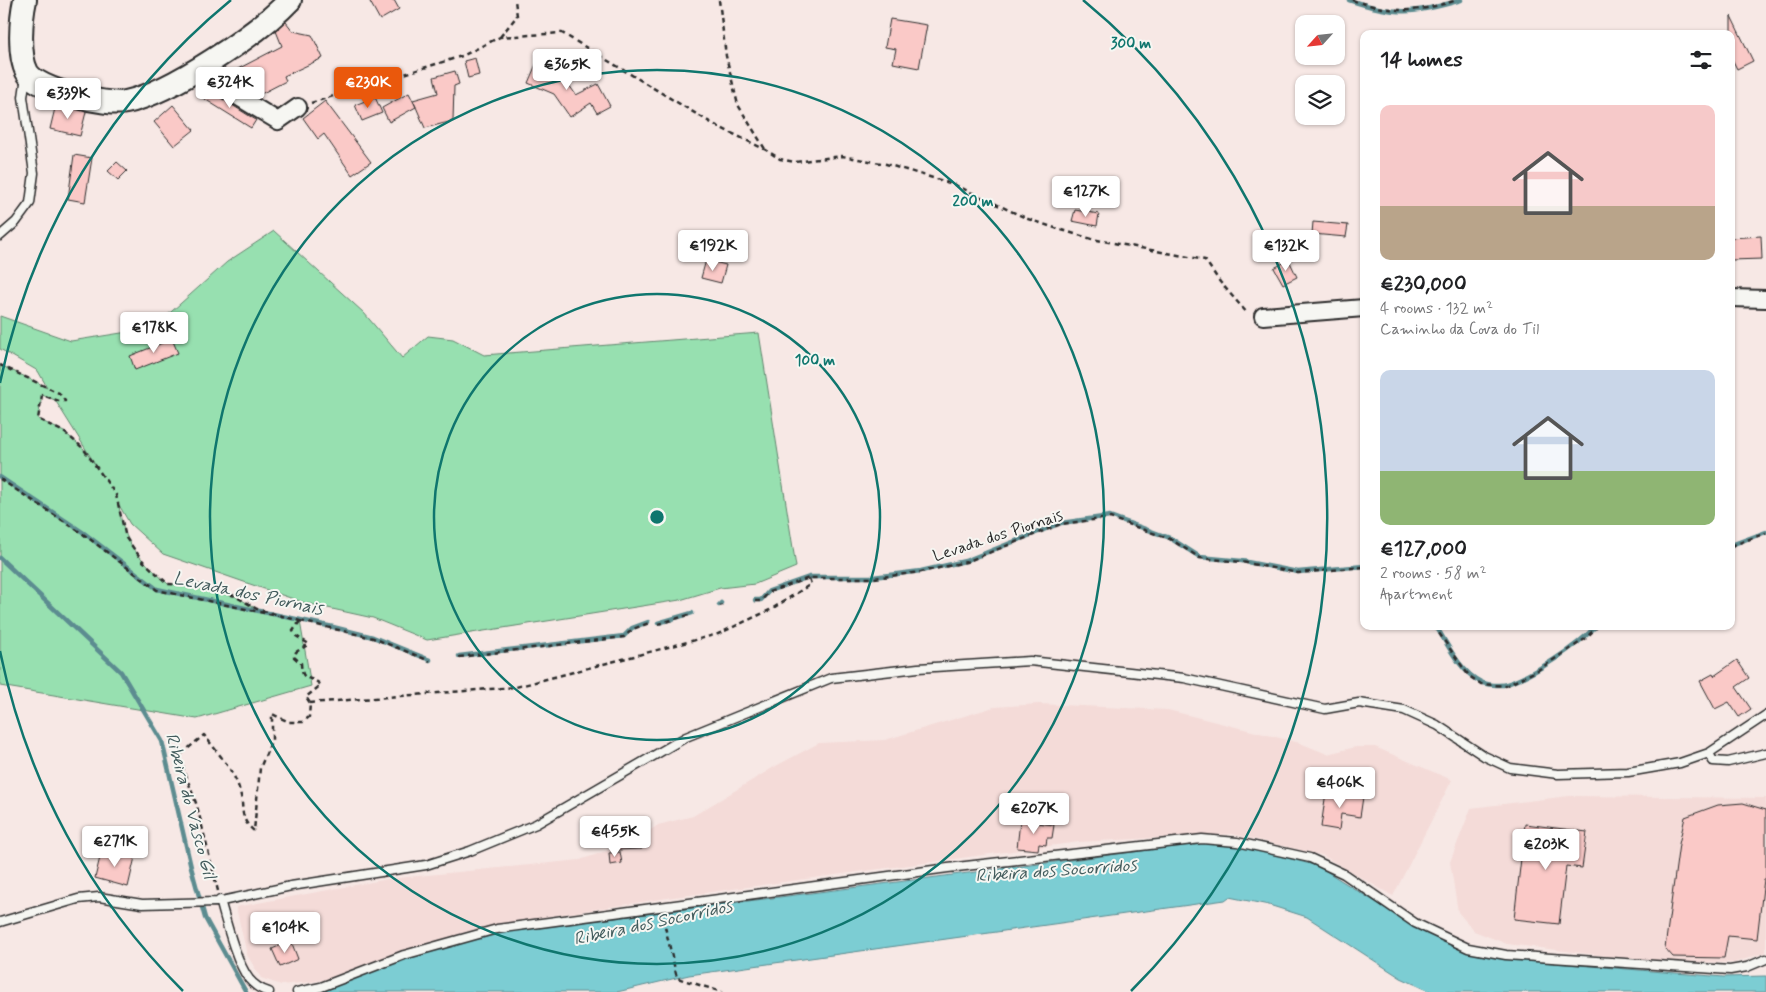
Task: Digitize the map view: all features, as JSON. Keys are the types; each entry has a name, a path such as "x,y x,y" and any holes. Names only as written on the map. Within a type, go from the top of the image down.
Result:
{"street":[{"path":"25,0 22,47 27,72 36,81 56,89 111,103 126,102 160,90 253,32 290,0"},
{"path":"194,70 278,121 298,107"},
{"path":"1735,298 1766,299"},
{"path":"1263,316 1360,308"}],"lane":[{"path":"0,236 16,222 30,203 34,173 23,97 27,72"},
{"path":"0,922 78,899 100,897 142,904 218,901 292,886 426,865 470,851 536,824 686,737 831,678 918,668 1030,661 1184,678 1325,709 1359,703 1404,710 1437,725 1484,756 1510,768 1558,774 1628,772 1680,763 1709,753 1766,715"},
{"path":"1709,753 1713,761 1720,762 1766,754"},
{"path":"297,992 321,987 404,955 497,929 660,905 948,868 1202,839 1237,842 1310,858 1344,874 1415,923 1468,948 1506,955 1722,970 1747,967 1766,959"},
{"path":"218,901 249,979 262,990 269,992"}],"path":[{"path":"298,107 462,56 500,36 517,16 515,0"},
{"path":"719,0 726,56 738,105 766,150"},
{"path":"1352,0 1379,9 1404,12 1427,9 1457,0"},
{"path":"500,36 562,33 712,124 766,150 780,160 795,162 842,156 886,164 953,184 1020,216 1058,229 1092,239 1205,260 1220,282 1248,315 1263,316"},
{"path":"0,365 59,393 65,401 59,401 42,394 38,419 64,432 83,448 116,495 126,538 143,561 168,584 198,584 235,596 257,609 300,621"},
{"path":"0,479 84,534 157,590 373,638 430,660"},
{"name":"Levada dos Piornais","path":"755,601 762,601 770,592 809,578 874,578 921,572 966,562 1062,524 1110,518 1170,539 1200,558 1242,562 1298,573 1360,567"},
{"path":"1735,545 1766,533"},
{"path":"310,703 525,685 718,634 770,610 811,584 809,578"},
{"path":"658,624 692,614"},
{"path":"218,901 197,806 180,756 204,735 220,754 234,778 240,792 245,823 254,831 260,768 272,740 272,714 289,722 303,722 309,717 310,703 306,697 321,685 317,680 304,677 301,674 301,662 294,657 296,652 309,644 296,636 293,631 300,621"},
{"path":"459,657 624,637 633,630 648,624"},
{"path":"1437,630 1469,676 1481,684 1506,686 1538,670 1585,640 1594,630"},
{"path":"660,905 677,978 722,992"}],"shaded area":[{"path":"1039,704 1168,710 1300,743 1327,754 1356,747 1375,747 1452,780 1393,896 1322,855 1232,834 1079,842 674,897 488,926 401,951 333,978 311,982 281,985 261,978 247,955 236,907 388,879 580,860 633,842 658,825 693,816 774,767 819,743 885,740 994,707"},
{"path":"1569,796 1766,798 1766,952 1734,963 1639,960 1507,944 1474,931 1458,912 1450,862 1471,808"}],"green space":[{"path":"274,231 364,313 402,358 428,336 453,339 484,355 759,333 796,567 755,584 720,588 680,600 427,640 373,618 305,603 163,554 130,524 119,505 124,531 134,550 168,584 198,585 235,596 257,609 300,621 311,686 197,719 0,686 0,365 47,387 38,371 0,349 0,316 71,341 153,328 227,262","holes":["42,395 55,400 97,467 83,448 64,432 38,419"]}],"water":[{"name":"Ribeira dos Socorridos","path":"1204,843 1237,845 1318,866 1412,925 1466,950 1505,959 1724,977 1766,976 1766,992 1432,992 1401,978 1307,917 1269,905 1229,897 1225,900 689,975 617,992 319,992 405,958 497,933"}],"building":[{"path":"369,0 394,0 399,9 380,20"},
{"path":"1731,16 1753,61 1737,69 1735,65 1735,30 1731,30"},
{"path":"890,19 927,25 919,68 893,63 896,49 885,47"},
{"path":"286,22 293,31 312,35 323,58 284,76 286,81 257,96 242,88 234,71 282,46 276,31"},
{"path":"475,58 479,75 468,78 464,61"},
{"path":"537,62 560,72 576,95 598,84 610,106 597,113 591,103 570,117 554,94 528,83"},
{"path":"455,71 459,84 454,86 453,121 425,128 413,100 438,93 434,77"},
{"path":"208,90 256,120 251,128 203,98"},
{"path":"409,93 416,107 389,122 382,108"},
{"path":"375,97 382,113 362,121 355,105"},
{"path":"325,101 371,162 352,175 324,134 318,139 303,118"},
{"path":"56,104 86,112 80,136 50,129"},
{"path":"173,105 194,130 174,146 154,122"},
{"path":"74,155 92,158 85,202 68,199"},
{"path":"117,162 127,171 118,180 108,171"},
{"path":"1075,210 1099,214 1097,226 1072,221"},
{"path":"1313,222 1348,225 1346,237 1312,234"},
{"path":"1761,236 1762,259 1735,260 1735,238"},
{"path":"706,260 726,265 721,283 701,278"},
{"path":"1289,260 1297,277 1283,284 1274,268"},
{"path":"172,339 178,353 135,370 130,356"},
{"path":"1737,660 1749,678 1736,687 1751,709 1739,717 1729,702 1715,709 1700,681 1713,674 1714,676"},
{"path":"1326,792 1363,797 1360,817 1341,814 1339,830 1321,827"},
{"path":"1743,803 1766,810 1766,879 1764,879 1757,939 1728,936 1724,958 1673,957 1665,948 1679,844 1685,817 1718,805"},
{"path":"1020,821 1054,825 1052,838 1047,838 1046,845 1039,844 1038,850 1017,848"},
{"path":"1525,824 1587,832 1582,868 1566,866 1559,924 1514,919"},
{"path":"642,833 642,849 617,850 616,834"},
{"path":"102,849 135,857 128,887 95,878"},
{"path":"620,852 622,863 610,865 609,853"},
{"path":"291,941 298,959 280,967 272,949"}],"waterway":[{"name":"Levada dos Piornais","path":"1349,0 1393,11 1430,8 1461,0"},
{"name":"Levada dos Piornais","path":"0,477 84,533 157,589 373,637 430,660"},
{"name":"Levada dos Piornais","path":"755,600 761,600 769,591 809,577 873,577 921,571 965,561 1061,523 1110,516 1170,538 1200,557 1242,561 1298,572 1360,566"},
{"name":"Levada dos Piornais","path":"1735,544 1766,532"},
{"name":"Ribeira do Vasco Gil","path":"0,558 121,672 162,741 191,867 205,918 246,992"},
{"name":"Levada dos Piornais","path":"658,623 692,613"},
{"name":"Levada dos Piornais","path":"459,656 624,636 632,628 648,622"},
{"name":"Levada dos Piornais","path":"1438,630 1467,672 1483,683 1497,685 1518,680 1542,667 1577,643 1592,630"}]}
